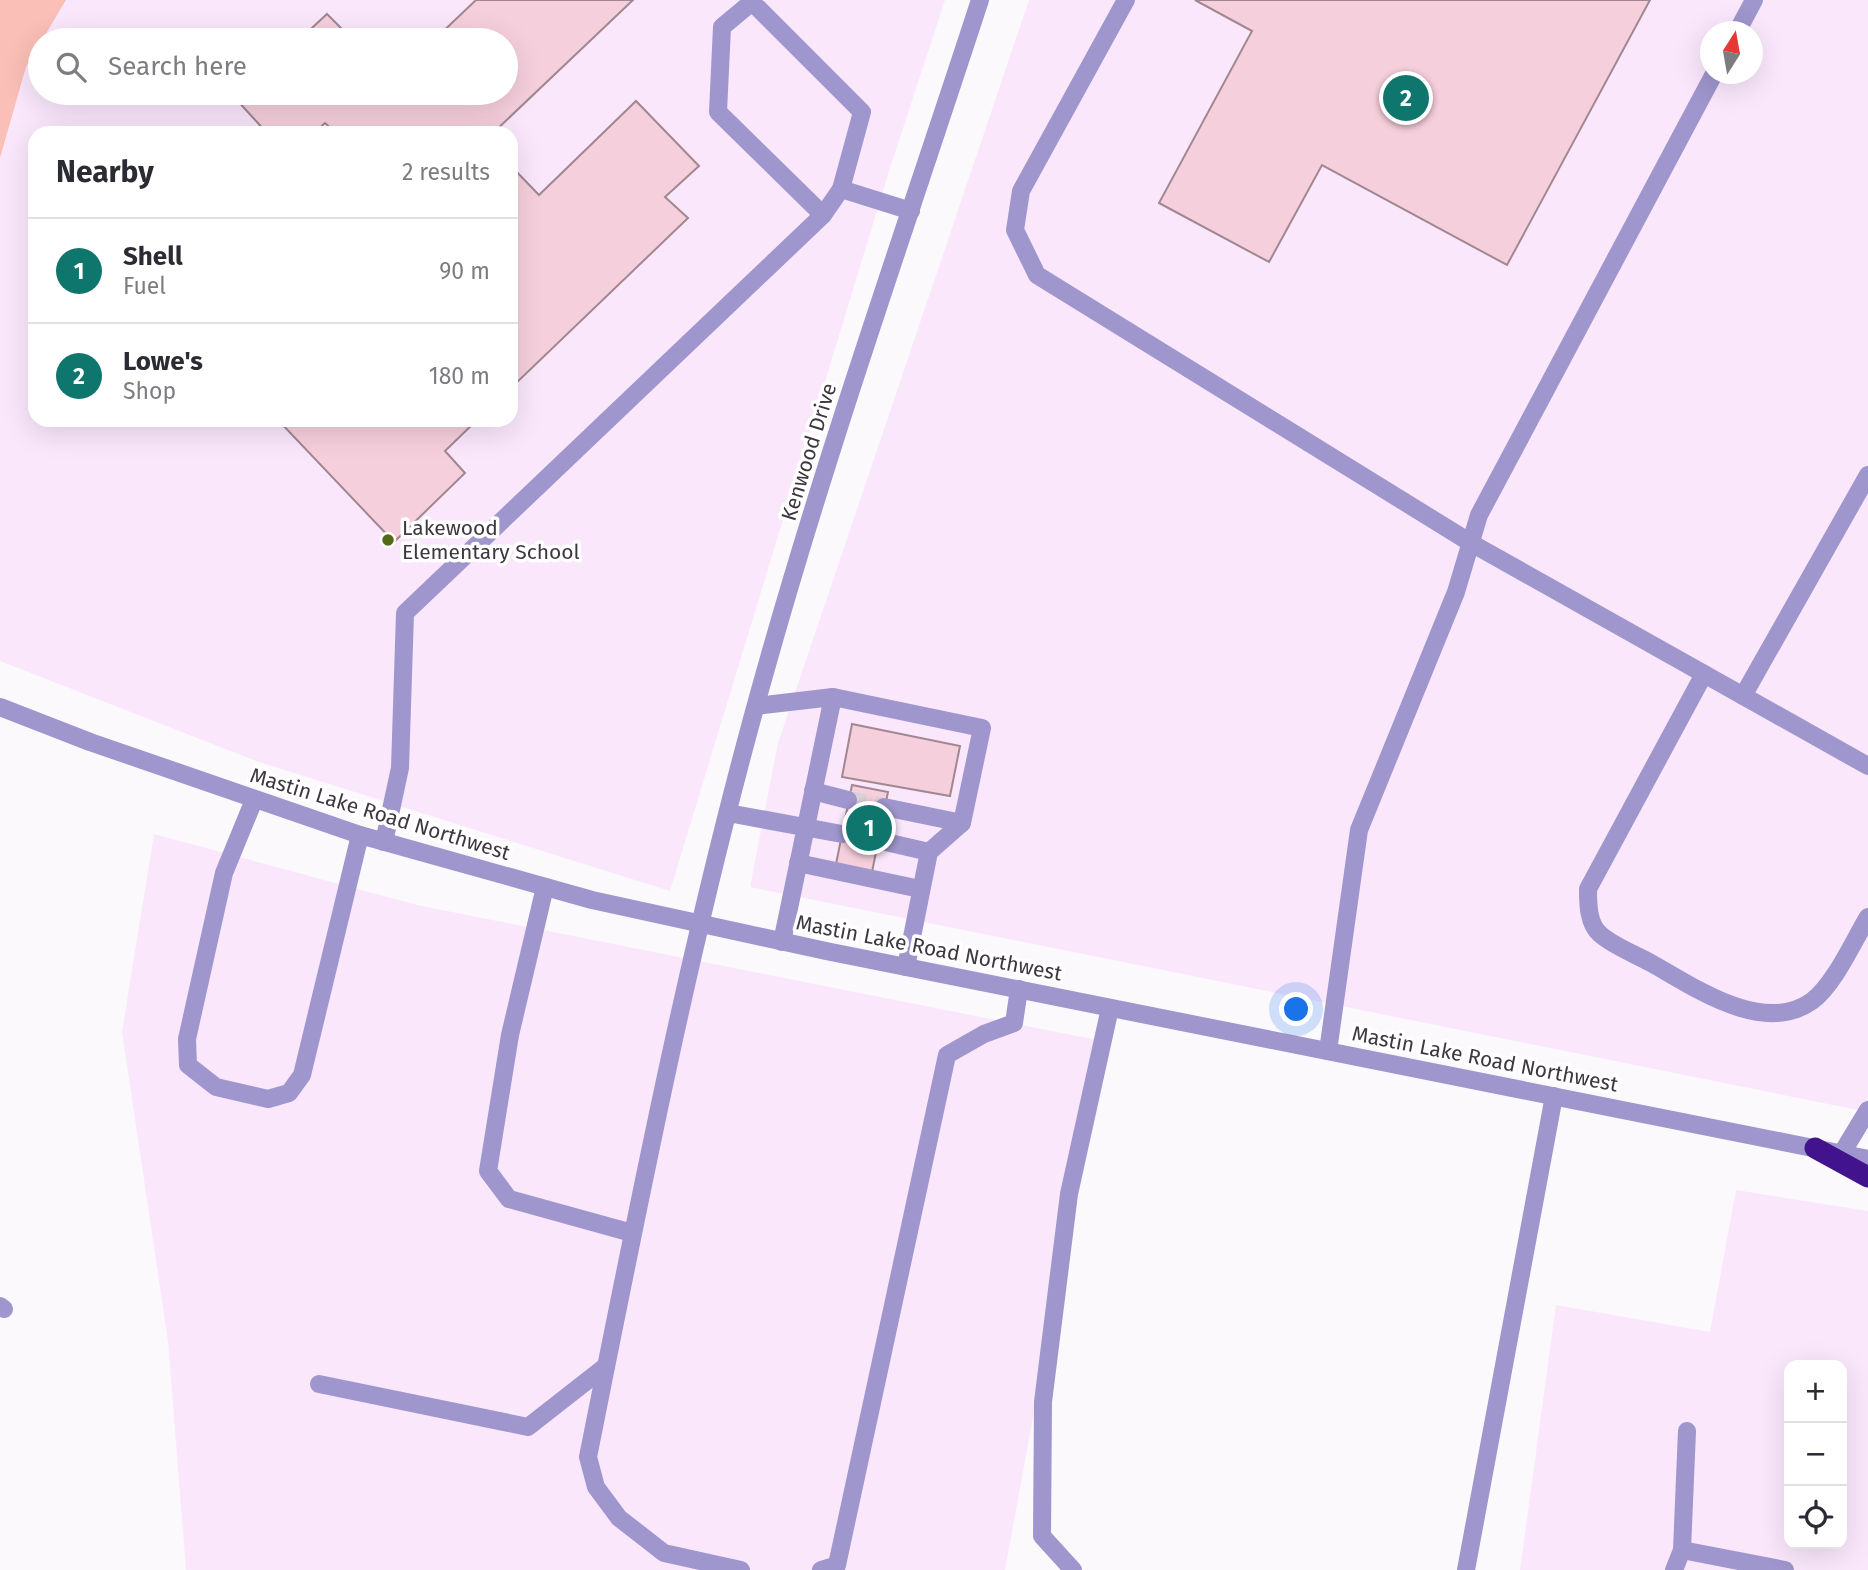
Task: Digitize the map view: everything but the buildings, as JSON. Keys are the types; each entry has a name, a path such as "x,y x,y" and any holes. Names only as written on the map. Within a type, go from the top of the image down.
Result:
{"highway":[{"path":"1815,1148 1868,1177"}],"street":[{"name":"Kenwood Drive","path":"741,1570 664,1553 619,1518 596,1488 588,1457 632,1233 727,813 756,706 879,305 980,0"},
{"path":"1126,0 1021,191 1015,230 1037,275 1471,543 1868,766"},
{"path":"1743,21 1754,0"},
{"path":"384,842 400,768 405,614 823,215 841,189 862,112 753,1 722,27 719,111 823,215"},
{"path":"1328,1051 1359,830 1447,616 1479,516 1709,84"},
{"path":"841,189 911,211"},
{"path":"1743,696 1868,475"},
{"path":"1704,674 1588,889 1588,909 1598,933 1718,1001 1743,1009 1782,1013 1812,1001 1832,977 1868,917"},
{"path":"782,942 833,697"},
{"path":"756,706 833,697 982,728 962,822 929,852 906,967"},
{"name":"Mastin Lake Road Northwest","path":"0,708 254,800 360,835 545,887 782,942 1868,1158"},
{"path":"813,791 848,800"},
{"path":"254,800 224,873 187,1039 188,1065 216,1087 268,1099 289,1093 302,1075 360,835"},
{"path":"884,807 962,822"},
{"path":"727,813 842,834"},
{"path":"877,840 929,852"},
{"path":"798,863 920,889"},
{"path":"545,887 510,1035 488,1171 509,1199 632,1233"},
{"path":"821,1570 837,1565 947,1055 984,1034 1014,1023 1019,989"},
{"path":"1073,1570 1042,1536 1044,1402 1069,1194 1110,1008"},
{"path":"1466,1570 1554,1096"},
{"path":"1842,1153 1868,1111"},
{"path":"319,1384 528,1427 606,1366"},
{"path":"1674,1570 1682,1550 1686,1432"},
{"path":"1682,1550 1785,1570"}],"shaded area":[{"path":"0,0 66,0 49,28 28,28 28,64 0,158"},
{"name":"Lakewood Elementary School","path":"66,0 945,0 890,168 670,891 256,761 0,661 0,158 28,64 28,105 518,105 518,28 49,28"},
{"path":"1029,0 1868,0 1868,1112 750,887 778,743"},
{"path":"154,834 417,905 1102,1041 1005,1570 186,1570 168,1341 122,1032"},
{"path":"1736,1190 1868,1211 1868,1570 1520,1570 1556,1305 1710,1332"}],"tunnel":[{"path":"848,800 884,807"},
{"path":"842,834 877,840"}],"place":[{"name":"Lowe's","path":"1406,98"},
{"name":"Lakewood Elementary School","path":"388,540"},
{"name":"Shell","path":"869,828"}]}
